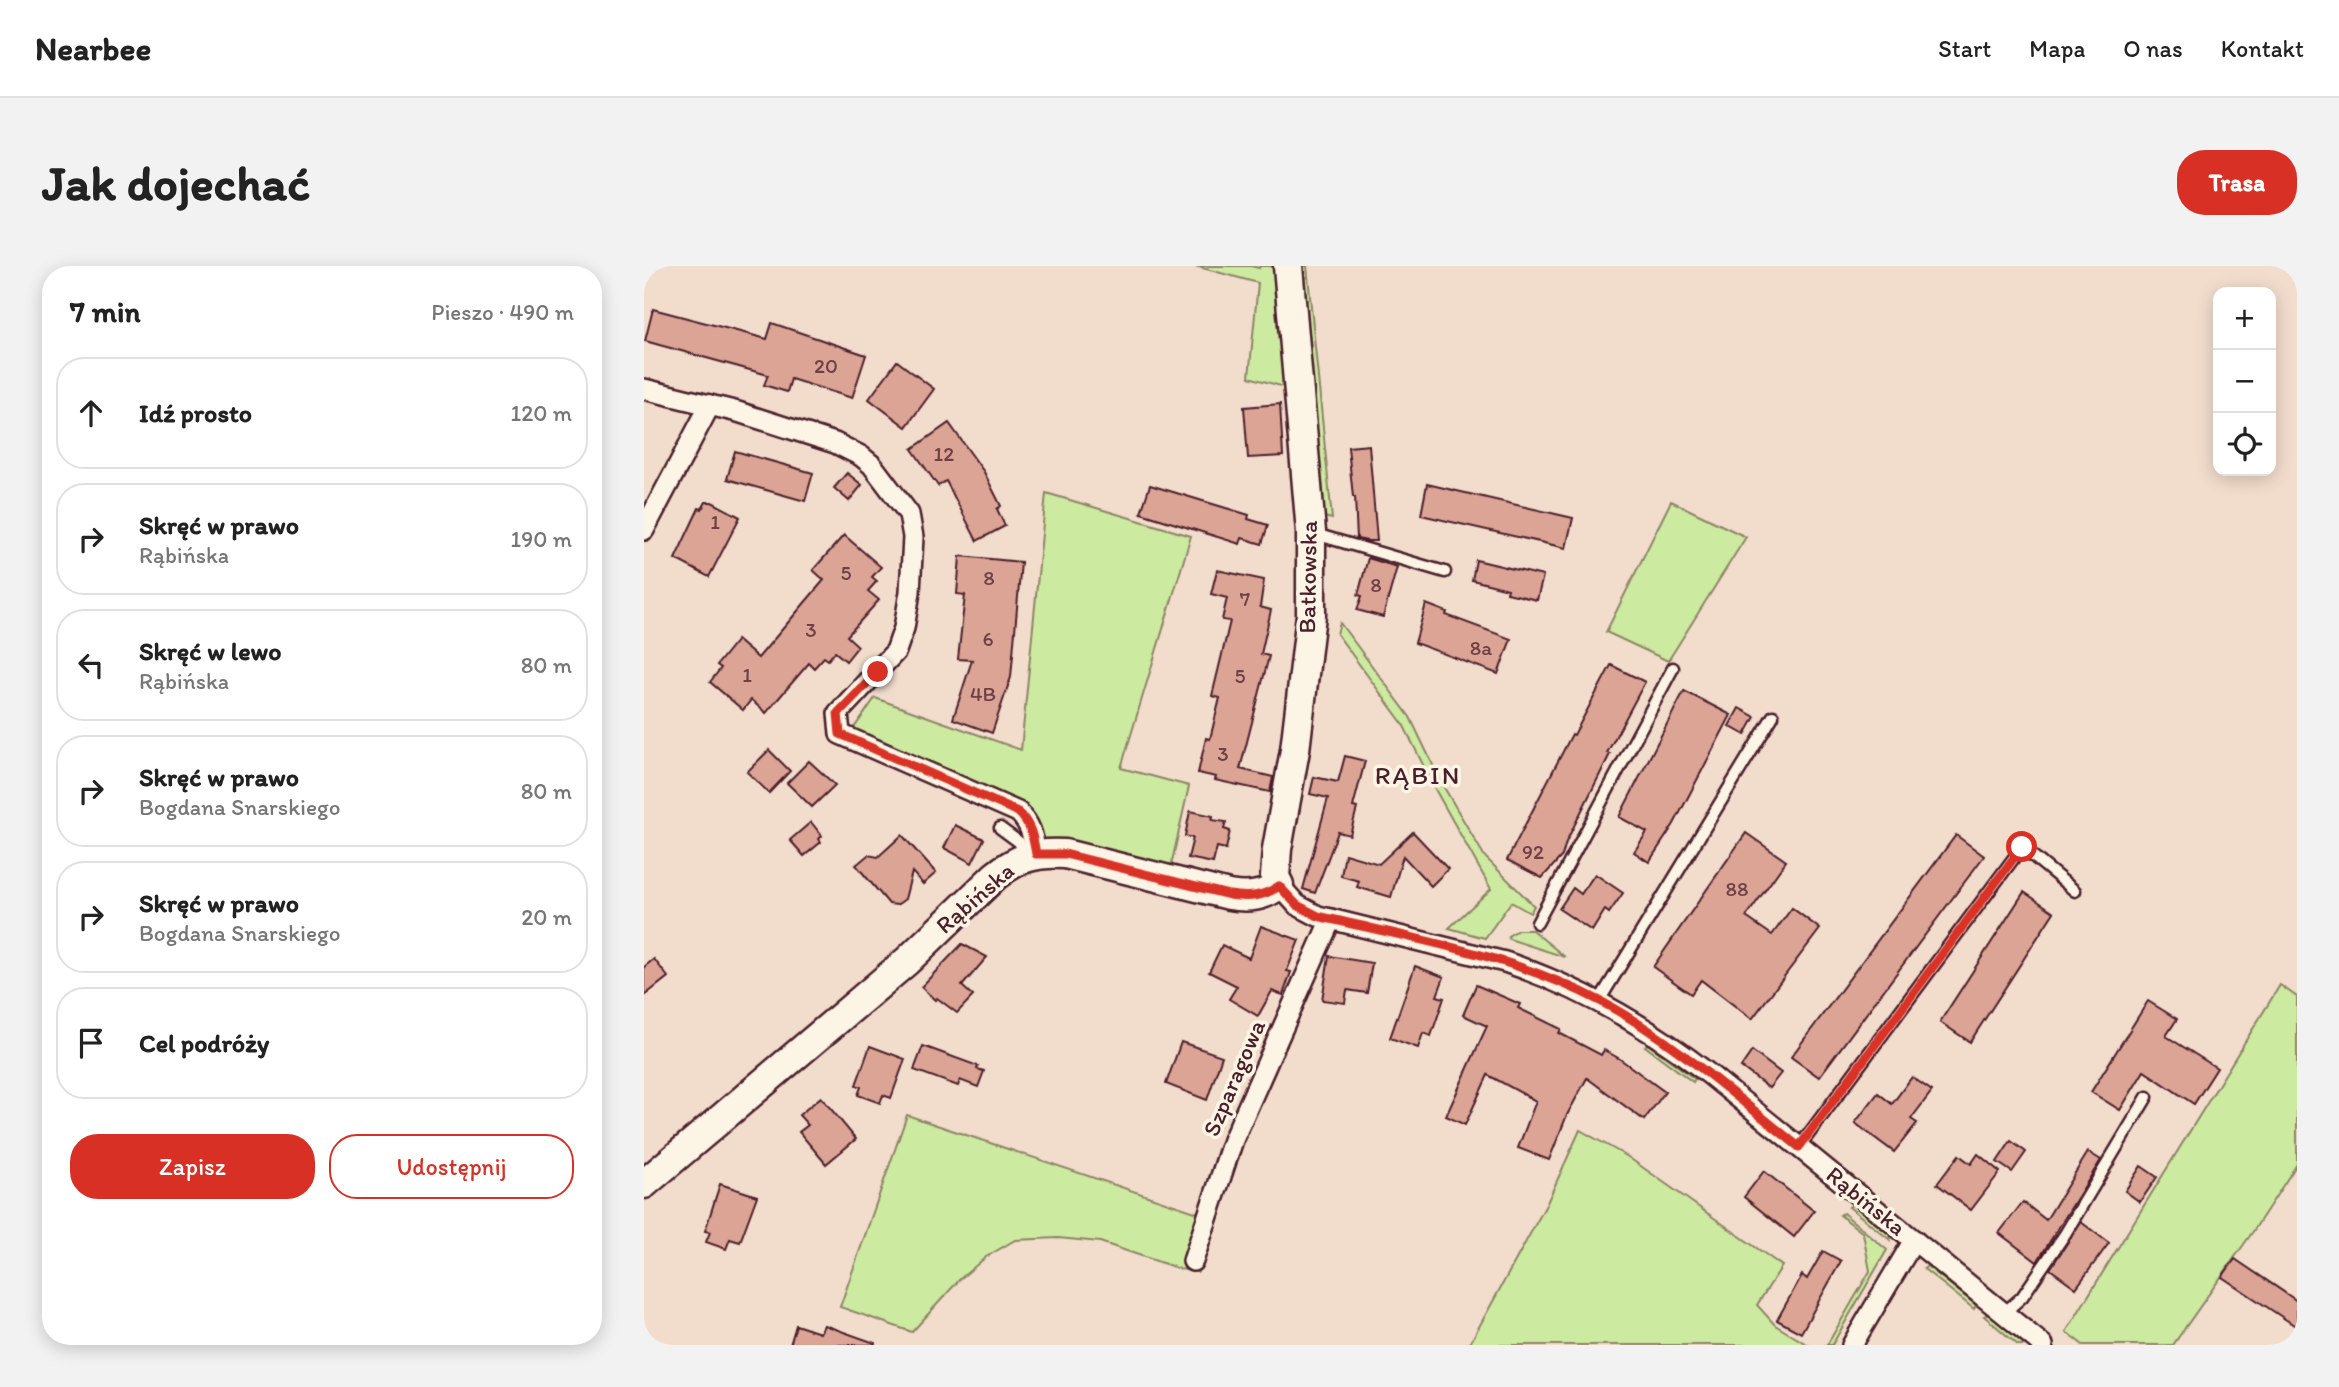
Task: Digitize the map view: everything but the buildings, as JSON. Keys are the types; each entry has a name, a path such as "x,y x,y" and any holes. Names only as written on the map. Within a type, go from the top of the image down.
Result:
{"street":[{"name":"Batkowska","path":"1279,886 1275,877 1276,849 1295,750 1311,615 1311,532 1288,266"},
{"path":"644,388 835,443 861,456 872,465 909,514 913,537 910,592 904,628 896,651 838,713 840,734 1018,812 1026,820 1032,834 1030,855"},
{"path":"644,530 710,405"},
{"name":"Rąbińska","path":"644,1184 897,970 1010,864 1030,855 1065,854 1229,895 1256,896 1267,894 1279,886 1289,899 1304,911 1505,961 1599,1001 1672,1046 2043,1345"},
{"name":"Szparagowa","path":"1193,1261 1233,1140 1331,919"},
{"path":"1852,1345 1914,1240"}],"lane":[{"path":"1311,532 1445,572"},
{"path":"1537,923 1673,668"},
{"path":"1599,1001 1773,716"},
{"path":"1000,828 1019,842 1030,855"},
{"path":"1799,1147 2022,847 2075,891"},
{"path":"2004,1313 2022,1297 2065,1234 2147,1097"}],"green space":[{"path":"1195,266 1282,266 1288,388 1249,377 1258,283"},
{"path":"1296,266 1307,266 1332,519 1319,516"},
{"path":"1046,493 1191,536 1121,768 1189,786 1171,866 1068,844 1046,842 1033,816 852,731 875,698 1021,750"},
{"path":"1671,501 1746,537 1668,661 1606,632"},
{"path":"1340,623 1410,717 1442,784 1485,857 1534,906 1530,913 1511,902 1485,938 1449,928 1491,889 1436,791 1403,724 1337,634"},
{"path":"1518,930 1532,930 1565,957 1509,939 1508,936"},
{"path":"1314,939 1331,943 1238,1153 1198,1272 1180,1269 1100,1242 1058,1238 1015,1240 986,1257 960,1279 912,1332 840,1307 907,1115 1198,1213 1218,1149"},
{"path":"2280,985 2297,997 2297,1164 2173,1345 2083,1345 2066,1332"},
{"path":"1648,1044 1695,1079 1693,1082 1645,1046"},
{"path":"1580,1130 1628,1157 1782,1266 1757,1305 1775,1325 1808,1345 1469,1345 1546,1205"},
{"path":"1853,1204 1890,1235 1890,1240 1849,1207"},
{"path":"1843,1213 1887,1250 1832,1345 1827,1345 1870,1271 1863,1233 1840,1215"},
{"path":"1927,1266 1976,1305 1974,1309 1924,1269"},
{"path":"1988,1314 2025,1345 2018,1345 1984,1316"}],"district":[{"name":"RĄBIN","path":"1418,775"}],"route":[{"path":"878,672 838,713 840,734 1018,812 1026,820 1032,834 1036,854 1065,854 1229,895 1256,896 1267,894 1279,886 1289,899 1304,911 1318,916 1479,954 1532,971 1599,1001 1637,1022 1672,1046 1799,1147 2022,847"}]}
